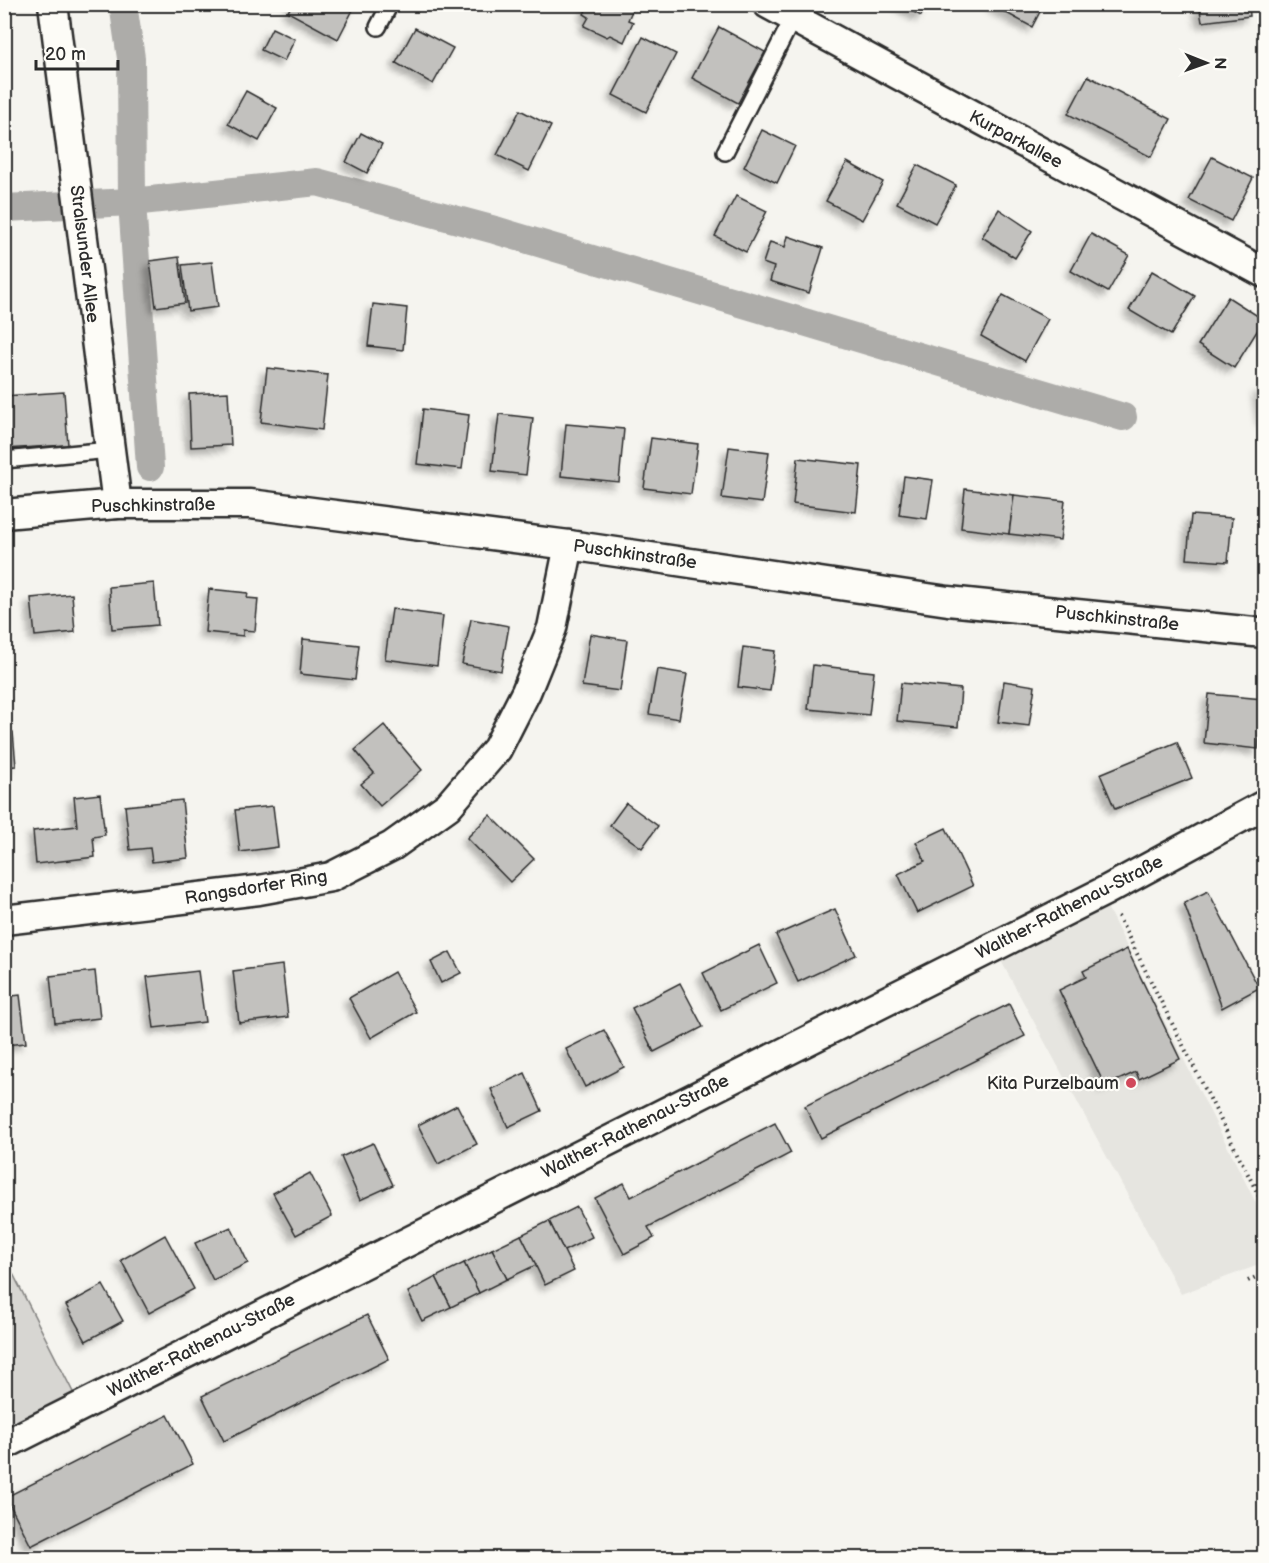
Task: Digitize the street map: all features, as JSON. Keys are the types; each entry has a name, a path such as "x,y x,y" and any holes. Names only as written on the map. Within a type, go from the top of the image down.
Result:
{"street":[{"name":"Stralsunder Allee","path":"53,4 117,504"},
{"name":"Kurparkallee","path":"768,4 1264,273"},
{"name":"Puschkinstraße","path":"4,514 117,504 250,504 569,544 948,601 1264,633"},
{"name":"Rangsdorfer Ring","path":"4,920 259,890 331,877 392,846 448,806 497,749 526,692 552,628 569,544"},
{"name":"Walther-Rathenau-Straße","path":"4,1445 1105,891 1264,805"}],"lane":[{"path":"378,27 390,4"},
{"path":"725,152 793,18"},
{"path":"4,460 110,450"}],"path":[{"path":"1105,891 1264,1206"},
{"path":"1248,1281 1264,1273"}],"shaded area":[{"name":"Kita Purzelbaum","path":"1100,893 1264,1219 1264,1263 1181,1294 993,946"},
{"path":"4,1256 80,1406 4,1445"}],"building":[{"path":"292,4 356,4 338,39 288,12"},
{"path":"589,4 635,4 628,20 633,22 624,42 584,26 589,17 584,14"},
{"path":"899,4 927,4 921,16"},
{"path":"990,4 1044,4 1032,27"},
{"path":"1199,4 1249,4 1250,16 1202,22"},
{"path":"719,27 765,52 738,103 692,78"},
{"path":"272,28 295,39 284,61 261,50"},
{"path":"415,28 453,48 433,84 396,63"},
{"path":"643,37 676,54 646,112 613,95"},
{"path":"1088,76 1171,119 1151,157 1068,114"},
{"path":"246,91 277,108 259,141 228,124"},
{"path":"520,110 551,126 529,171 497,155"},
{"path":"762,130 795,146 777,183 744,167"},
{"path":"361,133 382,144 367,173 346,162"},
{"path":"1212,157 1253,178 1231,221 1189,200"},
{"path":"847,162 883,182 862,220 826,201"},
{"path":"917,165 956,185 935,223 897,203"},
{"path":"736,196 767,211 746,252 715,236"},
{"path":"999,209 1032,231 1015,258 982,237"},
{"path":"1091,234 1129,255 1108,292 1071,271"},
{"path":"788,236 823,248 809,293 770,281 774,267 763,263 770,242 785,247"},
{"path":"179,257 185,303 156,307 150,261"},
{"path":"212,262 218,307 188,311 182,265"},
{"path":"1152,271 1195,296 1171,335 1129,310"},
{"path":"1003,295 1048,319 1025,361 981,336"},
{"path":"1228,297 1264,320 1234,368 1198,345"},
{"path":"373,304 407,308 403,350 368,346"},
{"path":"267,368 328,375 322,430 261,422"},
{"path":"1264,388 1264,421 1263,421 1258,389"},
{"path":"64,392 68,445 4,449 4,396"},
{"path":"228,392 231,445 191,447 189,394"},
{"path":"423,409 469,415 462,469 417,464"},
{"path":"499,414 533,418 526,475 492,471"},
{"path":"566,424 624,429 619,482 561,476"},
{"path":"651,438 698,444 691,494 644,488"},
{"path":"729,447 769,452 762,503 722,498"},
{"path":"798,458 861,465 856,512 793,504"},
{"path":"904,476 933,480 927,519 899,515"},
{"path":"965,489 1014,495 1009,534 961,528"},
{"path":"1014,495 1065,501 1060,540 1009,534"},
{"path":"1191,515 1232,518 1228,562 1187,559"},
{"path":"154,583 158,625 112,629 109,587"},
{"path":"209,589 248,593 247,598 258,599 255,631 243,630 243,636 205,632"},
{"path":"72,594 75,632 35,636 31,598"},
{"path":"392,609 443,616 437,666 385,659"},
{"path":"471,619 509,626 501,671 462,664"},
{"path":"590,634 627,640 620,691 582,686"},
{"path":"303,639 359,645 355,680 300,674"},
{"path":"743,647 775,651 770,691 738,687"},
{"path":"813,665 874,672 869,715 808,709"},
{"path":"657,669 687,674 679,719 649,714"},
{"path":"1004,681 1035,686 1029,726 998,722"},
{"path":"901,683 961,689 958,727 897,721"},
{"path":"1209,694 1263,699 1258,749 1204,743"},
{"path":"384,725 422,770 380,806 361,784 374,773 355,750"},
{"path":"13,732 16,766 4,767 4,733"},
{"path":"1177,742 1192,778 1115,809 1100,774"},
{"path":"100,794 105,835 93,837 95,857 36,864 33,831 77,826 74,797"},
{"path":"182,800 188,858 152,862 150,848 130,850 125,806"},
{"path":"626,803 658,826 642,848 610,825"},
{"path":"273,806 278,847 240,852 235,810"},
{"path":"490,815 534,859 510,882 467,838"},
{"path":"946,828 973,886 917,913 898,874 925,861 916,842"},
{"path":"1208,891 1259,988 1222,1008 1184,903"},
{"path":"835,909 856,955 798,982 776,935"},
{"path":"759,945 777,983 721,1010 703,973"},
{"path":"1127,949 1180,1059 1139,1079 1136,1072 1105,1086 1059,990 1086,977 1083,971"},
{"path":"450,952 461,973 441,983 431,962"},
{"path":"282,965 288,1017 239,1023 233,971"},
{"path":"95,971 100,1018 55,1023 50,976"},
{"path":"198,971 205,1022 154,1028 147,977"},
{"path":"394,972 416,1012 371,1038 349,998"},
{"path":"680,983 703,1027 654,1052 632,1008"},
{"path":"20,995 26,1043 4,1045 4,997"},
{"path":"1009,1004 1025,1036 821,1138 805,1106"},
{"path":"604,1030 624,1067 585,1087 566,1049"},
{"path":"525,1073 542,1111 508,1127 491,1089"},
{"path":"457,1105 477,1144 438,1164 418,1125"},
{"path":"775,1123 791,1153 648,1227 654,1238 624,1254 595,1198 624,1183 631,1197"},
{"path":"373,1143 393,1185 360,1200 341,1157"},
{"path":"310,1173 332,1216 296,1235 273,1193"},
{"path":"577,1207 592,1237 564,1251 549,1221"},
{"path":"549,1221 574,1271 545,1285 521,1235"},
{"path":"231,1227 248,1263 213,1280 195,1243"},
{"path":"165,1235 194,1289 149,1313 121,1260"},
{"path":"521,1235 536,1265 507,1279 492,1249"},
{"path":"492,1249 507,1279 479,1293 464,1263"},
{"path":"464,1263 479,1293 451,1307 436,1277"},
{"path":"436,1277 451,1307 422,1321 408,1292"},
{"path":"103,1285 123,1321 86,1341 66,1305"},
{"path":"367,1315 389,1359 224,1441 202,1396"},
{"path":"168,1415 193,1464 31,1546 6,1497"}],"waterway":[{"path":"123,4 131,58 132,202 150,467"},
{"path":"4,208 132,202 317,182 495,230 1123,417"}],"place":[{"name":"Kita Purzelbaum","path":"1131,1083"}]}
